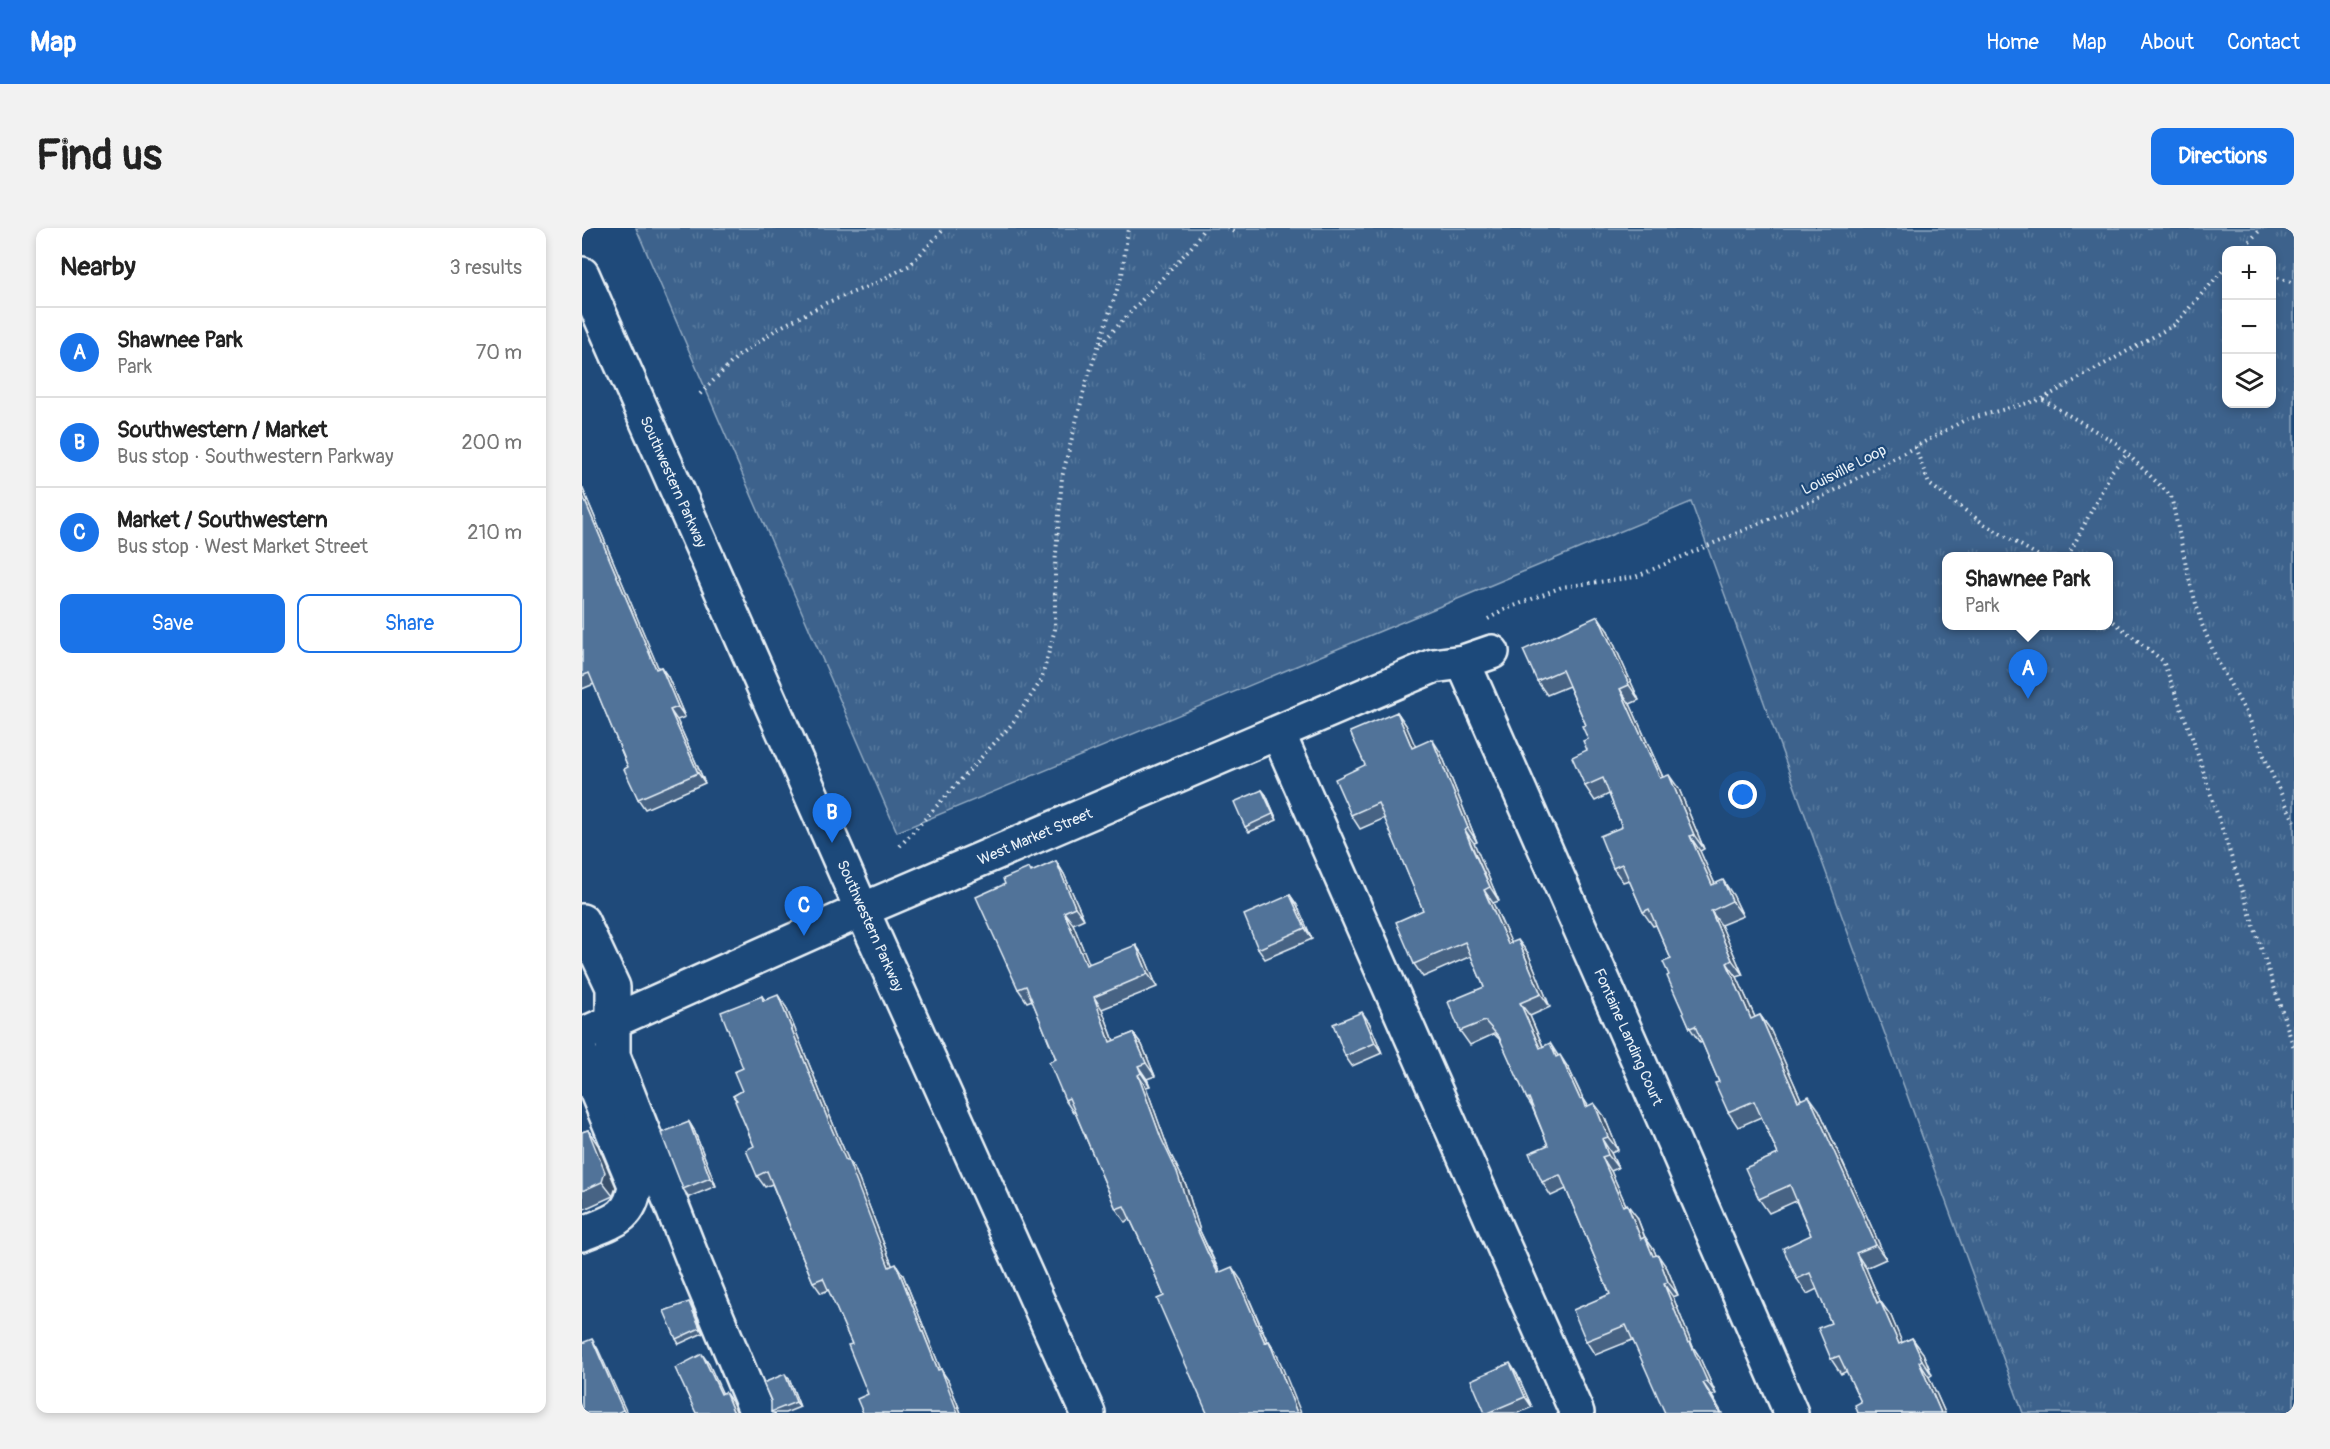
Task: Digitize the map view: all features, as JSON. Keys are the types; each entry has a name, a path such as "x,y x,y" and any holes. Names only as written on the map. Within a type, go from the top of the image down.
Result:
{"street":[{"name":"Southwestern Parkway","path":"582,274 862,910 1088,1413"},
{"name":"West Market Street","path":"582,1035 862,910 1432,666 1477,657"},
{"name":"Fontaine Landing Court","path":"1477,657 1643,1071 1791,1413"},
{"path":"1278,733 1576,1413"},
{"path":"582,921 613,987 613,1056 696,1267 758,1413"},
{"path":"582,1056 590,1096 635,1185 633,1201 621,1217 582,1234"}],"path":[{"path":"700,394 736,357 777,329 826,303 874,284 910,265 945,228"},
{"path":"900,846 1011,725 1041,681 1055,629 1055,566 1062,477 1086,383 1122,275 1128,228"},
{"path":"1099,346 1194,244 1204,228"},
{"path":"1227,228 1236,233"},
{"path":"2245,246 2262,228"},
{"name":"Louisville Loop","path":"1485,621 1504,610 1562,587 1635,577 1828,494 1965,420 2042,399 2174,325 2222,275"},
{"path":"2276,278 2294,283"},
{"path":"2042,399 2116,443 2171,496 2202,626 2218,662 2249,718 2268,766 2294,821"},
{"path":"1915,447 1929,484 1984,524 2032,552"},
{"path":"2070,552 2112,471 2127,454"},
{"path":"2113,621 2163,661 2191,734 2294,1048"}],"green space":[{"path":"636,228 2294,228 2294,1413 2023,1413 1691,502 897,832"}],"building":[{"path":"582,494 656,669 661,667 678,707 670,710 698,773 638,799 624,769 628,767 589,673 582,676"},
{"path":"1598,616 1629,685 1620,689 1660,778 1669,775 1694,835 1690,836 1712,885 1723,880 1732,901 1711,911 1732,960 1727,963 1751,1019 1760,1015 1798,1101 1809,1096 1876,1245 1856,1253 1877,1303 1880,1301 1899,1344 1912,1338 1922,1360 1919,1362 1941,1413 1858,1413 1855,1405 1861,1402 1839,1356 1831,1359 1818,1328 1831,1323 1810,1273 1797,1279 1783,1248 1811,1235 1790,1185 1759,1199 1745,1168 1778,1154 1754,1101 1728,1112 1715,1083 1719,1082 1695,1026 1690,1028 1667,976 1669,975 1663,962 1671,959 1649,909 1643,912 1622,864 1613,868 1600,836 1622,827 1603,778 1585,786 1572,757 1587,750 1583,741 1588,739 1582,726 1586,725 1562,670 1537,681 1523,650"},
{"path":"1397,712 1412,748 1432,739 1468,828 1465,830 1472,848 1490,887 1484,890 1508,944 1518,940 1541,994 1520,1003 1540,1048 1550,1043 1556,1057 1560,1055 1580,1099 1583,1098 1586,1107 1594,1103 1608,1137 1602,1139 1608,1155 1602,1157 1623,1206 1627,1204 1641,1239 1645,1237 1653,1256 1658,1255 1668,1282 1664,1284 1688,1343 1690,1342 1707,1381 1703,1383 1720,1413 1665,1413 1626,1325 1586,1341 1573,1310 1610,1294 1560,1175 1542,1182 1529,1153 1548,1145 1529,1098 1527,1099 1499,1037 1485,1021 1460,1031 1448,1002 1484,987 1465,942 1414,964 1396,922 1423,910 1378,803 1351,815 1335,779 1365,765 1350,732"},
{"path":"1262,790 1273,814 1245,827 1234,802"},
{"path":"1056,861 1075,907 1064,912 1086,965 1136,945 1148,974 1094,997 1110,1042 1133,1033 1146,1063 1138,1066 1141,1073 1138,1075 1161,1138 1177,1172 1192,1218 1218,1273 1232,1267 1265,1343 1269,1341 1297,1413 1207,1413 1157,1299 1164,1296 1145,1251 1124,1206 1116,1209 1069,1098 1065,1100 1049,1062 1056,1059 1026,986 1018,989 976,897 1005,884 1003,879 1029,868 1031,872"},
{"path":"1290,895 1305,928 1258,949 1244,915"},
{"path":"778,995 830,1125 846,1161 848,1160 889,1267 896,1264 938,1370 941,1369 958,1413 863,1413 857,1399 868,1394 848,1345 852,1344 823,1278 813,1282 767,1171 757,1176 746,1150 754,1146 735,1101 737,1100 733,1096 742,1091 734,1072 743,1068 721,1012 762,996 763,1001"},
{"path":"1362,1012 1375,1043 1345,1056 1333,1024"},
{"path":"689,1122 710,1178 683,1189 661,1133"},
{"path":"588,1130 605,1172 602,1182 582,1191 582,1132"},
{"path":"689,1302 700,1328 676,1339 664,1311"},
{"path":"592,1339 623,1410 617,1413 582,1413 582,1343"},
{"path":"702,1354 721,1394 725,1392 735,1413 696,1413 675,1368"},
{"path":"1510,1363 1525,1397 1485,1413 1471,1380"},
{"path":"785,1374 796,1402 771,1412 771,1401 763,1383"}],"place":[{"name":"Shawnee Park","path":"2028,699"},
{"name":"Southwestern / Market","path":"832,843"},
{"name":"Market / Southwestern","path":"804,936"}]}
